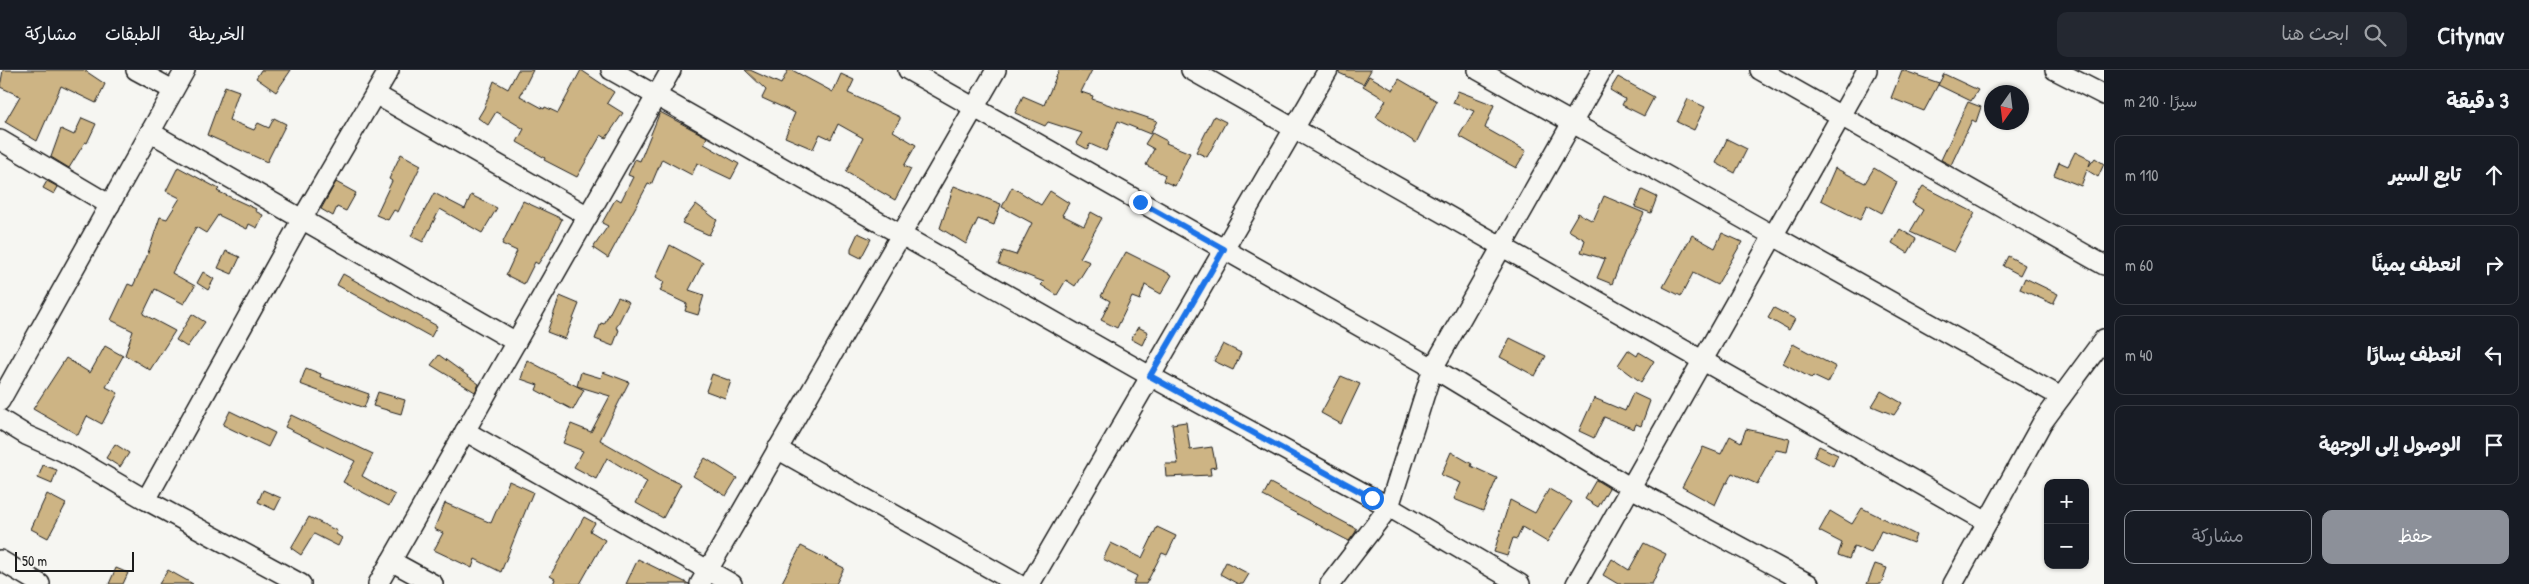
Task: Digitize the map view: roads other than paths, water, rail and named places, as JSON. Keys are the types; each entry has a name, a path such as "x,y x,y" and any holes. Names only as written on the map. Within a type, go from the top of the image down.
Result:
{"street":[{"path":"136,70 174,90"},
{"path":"0,401 185,70"},
{"path":"146,500 302,219 389,70"},
{"path":"611,70 1150,376 1389,508 1520,584"},
{"path":"378,584 671,70"},
{"path":"908,70 1433,368 1631,488 1809,584"},
{"path":"704,577 996,70"},
{"path":"1191,70 1987,522"},
{"path":"1030,584 1328,70"},
{"path":"1478,70 2061,396"},
{"path":"1330,584 1389,508 1433,368 1602,70"},
{"path":"1760,70 2104,265"},
{"path":"1576,584 1867,70"},
{"path":"2055,70 2104,95"},
{"path":"375,94 588,216"},
{"path":"150,132 516,342"},
{"path":"0,140 110,205"},
{"path":"1953,584 2042,423 2104,339"},
{"path":"0,419 26,436 64,452 146,500 301,584"},
{"path":"465,431 704,577 732,584"},
{"path":"778,449 1018,584"},
{"path":"0,560 40,584"},
{"path":"391,560 433,584"}]}
